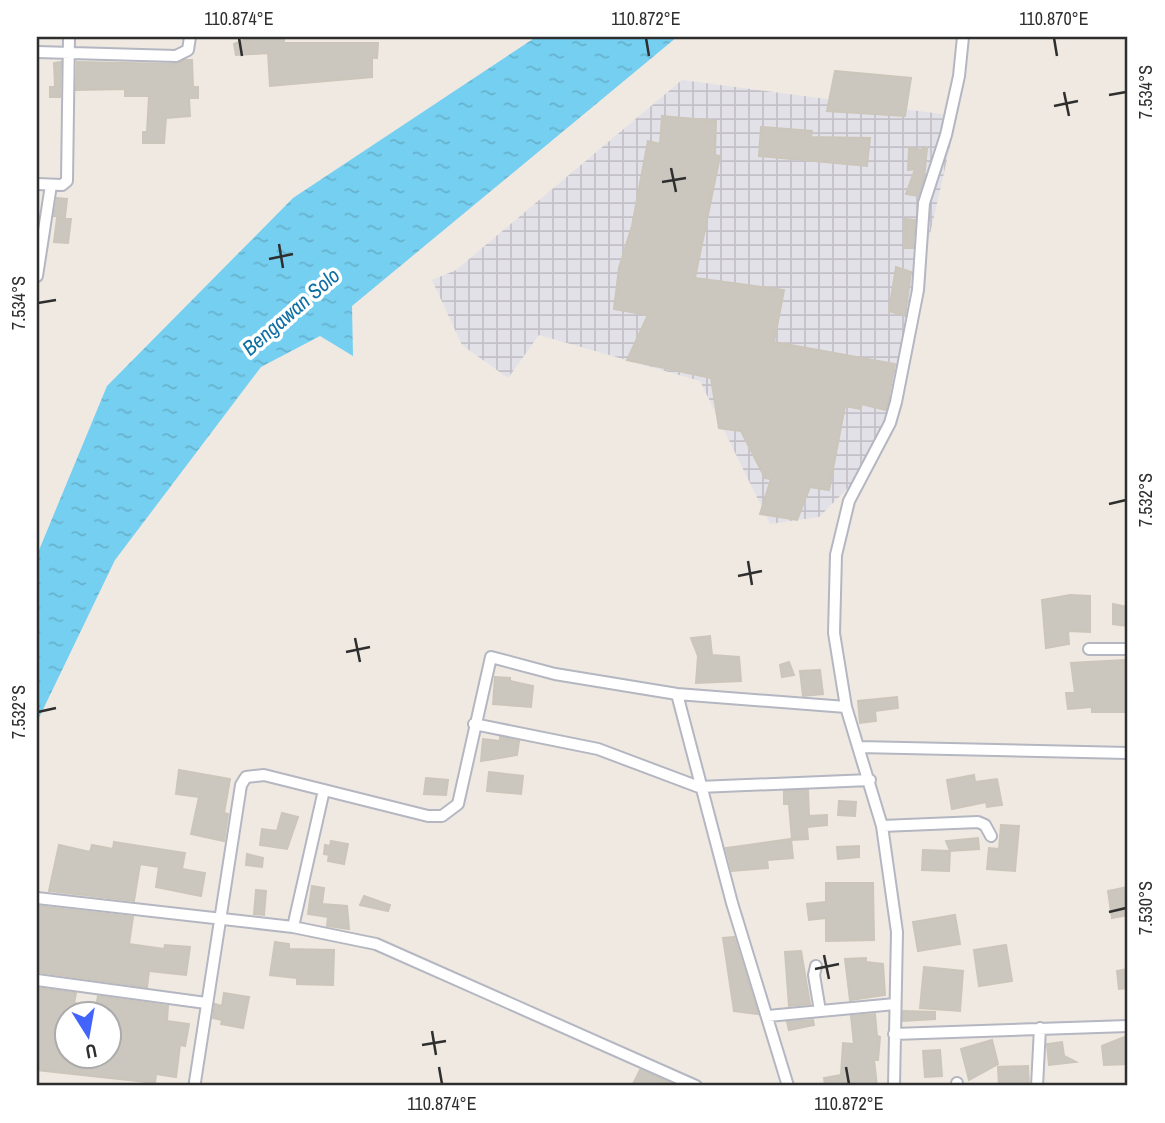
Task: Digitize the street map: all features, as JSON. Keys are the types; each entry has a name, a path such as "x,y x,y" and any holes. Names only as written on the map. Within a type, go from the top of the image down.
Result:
{"street":[{"path":"37,184 64,184 67,181 69,37"},
{"path":"37,52 176,56 188,50 190,37"},
{"path":"894,1086 897,932 882,826 846,707 834,633 836,555 849,501 890,423 896,402 919,290 924,203 946,135 959,76 963,37"},
{"path":"37,276 42,212 51,185"},
{"path":"1089,649 1128,649"},
{"path":"195,1082 241,785 246,777 264,775 428,816 442,816 458,804 489,657 555,674 677,694 846,707"},
{"path":"677,694 699,787 788,1086"},
{"path":"474,724 598,749 699,787 870,780"},
{"path":"859,747 1128,752"},
{"path":"293,927 324,790"},
{"path":"882,826 978,822 985,825 991,836"},
{"path":"37,898 293,927 376,944 696,1086"},
{"path":"816,966 814,975 820,1011"},
{"path":"37,980 206,1003"},
{"path":"768,1016 895,1004"},
{"path":"894,1034 1128,1026"},
{"path":"1037,1086 1040,1028"}],"shaded area":[{"path":"682,80 957,116 879,457 819,517 770,524 700,381 539,335 508,378 462,345 432,280 456,270"}],"water":[{"name":"Bengawan Solo","path":"536,37 677,37 352,306 353,356 320,336 261,367 115,560 37,722 37,555 107,386 293,198"}],"building":[{"path":"252,37 284,38 284,43 378,43 377,58 372,58 372,77 270,86 268,53 236,55 234,44"},
{"path":"192,60 193,87 198,87 198,98 189,98 190,116 166,118 164,143 143,143 143,132 147,132 149,96 125,96 125,89 76,90 77,62 176,64"},
{"path":"61,62 60,97 50,97 50,87 55,87 54,63"},
{"path":"835,71 911,78 905,116 827,111"},
{"path":"662,116 716,121 715,155 720,156 695,278 784,290 774,342 895,364 886,410 861,404 861,409 845,406 829,490 810,487 797,520 760,514 771,479 765,478 741,431 719,428 711,378 627,360 648,315 614,309 619,268 632,226 648,141 660,144"},
{"path":"761,127 812,131 811,137 870,138 867,166 759,156"},
{"path":"923,147 927,148 924,179 918,196 906,194 915,169 908,170 909,148 922,150"},
{"path":"57,198 67,199 65,217 54,216"},
{"path":"57,218 71,219 68,243 54,242"},
{"path":"905,219 915,220 913,248 904,248"},
{"path":"896,267 911,272 905,316 889,311"},
{"path":"1070,595 1090,596 1090,632 1068,631 1069,644 1046,648 1042,600"},
{"path":"1113,604 1128,607 1128,626 1113,624"},
{"path":"710,636 712,655 739,657 741,681 696,683 698,656 691,638"},
{"path":"1124,660 1128,712 1092,712 1092,707 1068,709 1066,693 1075,693 1071,663"},
{"path":"789,662 794,675 782,677 780,665"},
{"path":"820,670 823,694 803,696 800,671"},
{"path":"495,677 510,678 510,681 533,686 531,707 493,704"},
{"path":"897,697 898,708 875,711 876,721 860,723 858,701"},
{"path":"500,737 519,741 517,755 481,761 483,739 500,741"},
{"path":"179,770 230,779 224,813 228,814 224,841 191,834 199,797 176,794"},
{"path":"489,772 523,776 521,794 487,791"},
{"path":"974,775 975,782 997,779 1002,805 987,807 986,802 952,809 947,780"},
{"path":"426,778 448,780 446,795 424,794"},
{"path":"808,790 809,816 827,815 827,825 807,827 808,839 792,840 789,804 784,804 784,791"},
{"path":"839,801 856,802 855,816 838,815"},
{"path":"282,813 298,817 287,849 260,845 262,829 277,831"},
{"path":"1001,825 1019,826 1015,871 987,869 989,848 999,849"},
{"path":"978,838 979,849 950,851 946,841"},
{"path":"791,839 793,858 767,860 768,868 732,871 726,848"},
{"path":"331,841 348,844 344,864 328,861 329,855 324,854 325,845 330,846"},
{"path":"114,842 185,853 182,869 205,873 201,896 156,887 159,867 140,864 134,901 49,891 59,845 90,852 92,845 113,849"},
{"path":"859,846 859,857 838,859 837,847"},
{"path":"923,850 950,851 949,871 922,870"},
{"path":"247,854 263,858 262,867 246,865"},
{"path":"826,883 873,883 874,940 826,941 826,918 809,920 807,904 826,902"},
{"path":"312,886 324,888 322,904 347,906 349,929 327,926 328,917 308,914"},
{"path":"1128,887 1128,915 1112,918 1108,891"},
{"path":"256,890 266,891 264,915 254,914"},
{"path":"364,896 390,905 388,911 360,905"},
{"path":"37,906 133,917 129,944 164,949 165,945 190,947 186,975 149,971 147,987 37,972"},
{"path":"955,915 960,944 918,951 913,922"},
{"path":"734,937 758,1014 734,1011 723,938"},
{"path":"275,942 289,944 289,949 334,950 333,985 297,984 297,978 270,975"},
{"path":"1006,945 1012,981 979,986 974,950"},
{"path":"801,951 810,1004 789,1006 785,952"},
{"path":"866,958 866,962 883,964 885,995 850,1000 845,959"},
{"path":"924,967 963,971 960,1011 920,1008"},
{"path":"1128,969 1128,988 1119,989 1117,971"},
{"path":"37,988 76,993 75,1000 52,1000 52,1070 122,1070 122,1000 97,1000 98,996 168,1006 167,1021 189,1024 185,1046 180,1045 176,1077 156,1074 155,1083 37,1070"},
{"path":"224,993 249,997 243,1028 221,1024 222,1020 213,1018 215,1004 222,1006"},
{"path":"903,1011 935,1012 935,1019 903,1021"},
{"path":"875,1014 877,1036 880,1037 878,1060 874,1060 877,1086 825,1086 824,1078 841,1075 843,1043 854,1044 851,1016"},
{"path":"813,1020 814,1025 789,1030 787,1022"},
{"path":"1127,1036 1127,1064 1104,1065 1102,1046"},
{"path":"992,1040 998,1064 969,1080 961,1049"},
{"path":"1062,1042 1064,1056 1076,1062 1049,1065 1047,1044"},
{"path":"940,1050 942,1076 925,1077 923,1051"},
{"path":"1028,1066 1029,1086 999,1086 998,1067"},
{"path":"640,1070 661,1079 676,1086 632,1086"}]}
